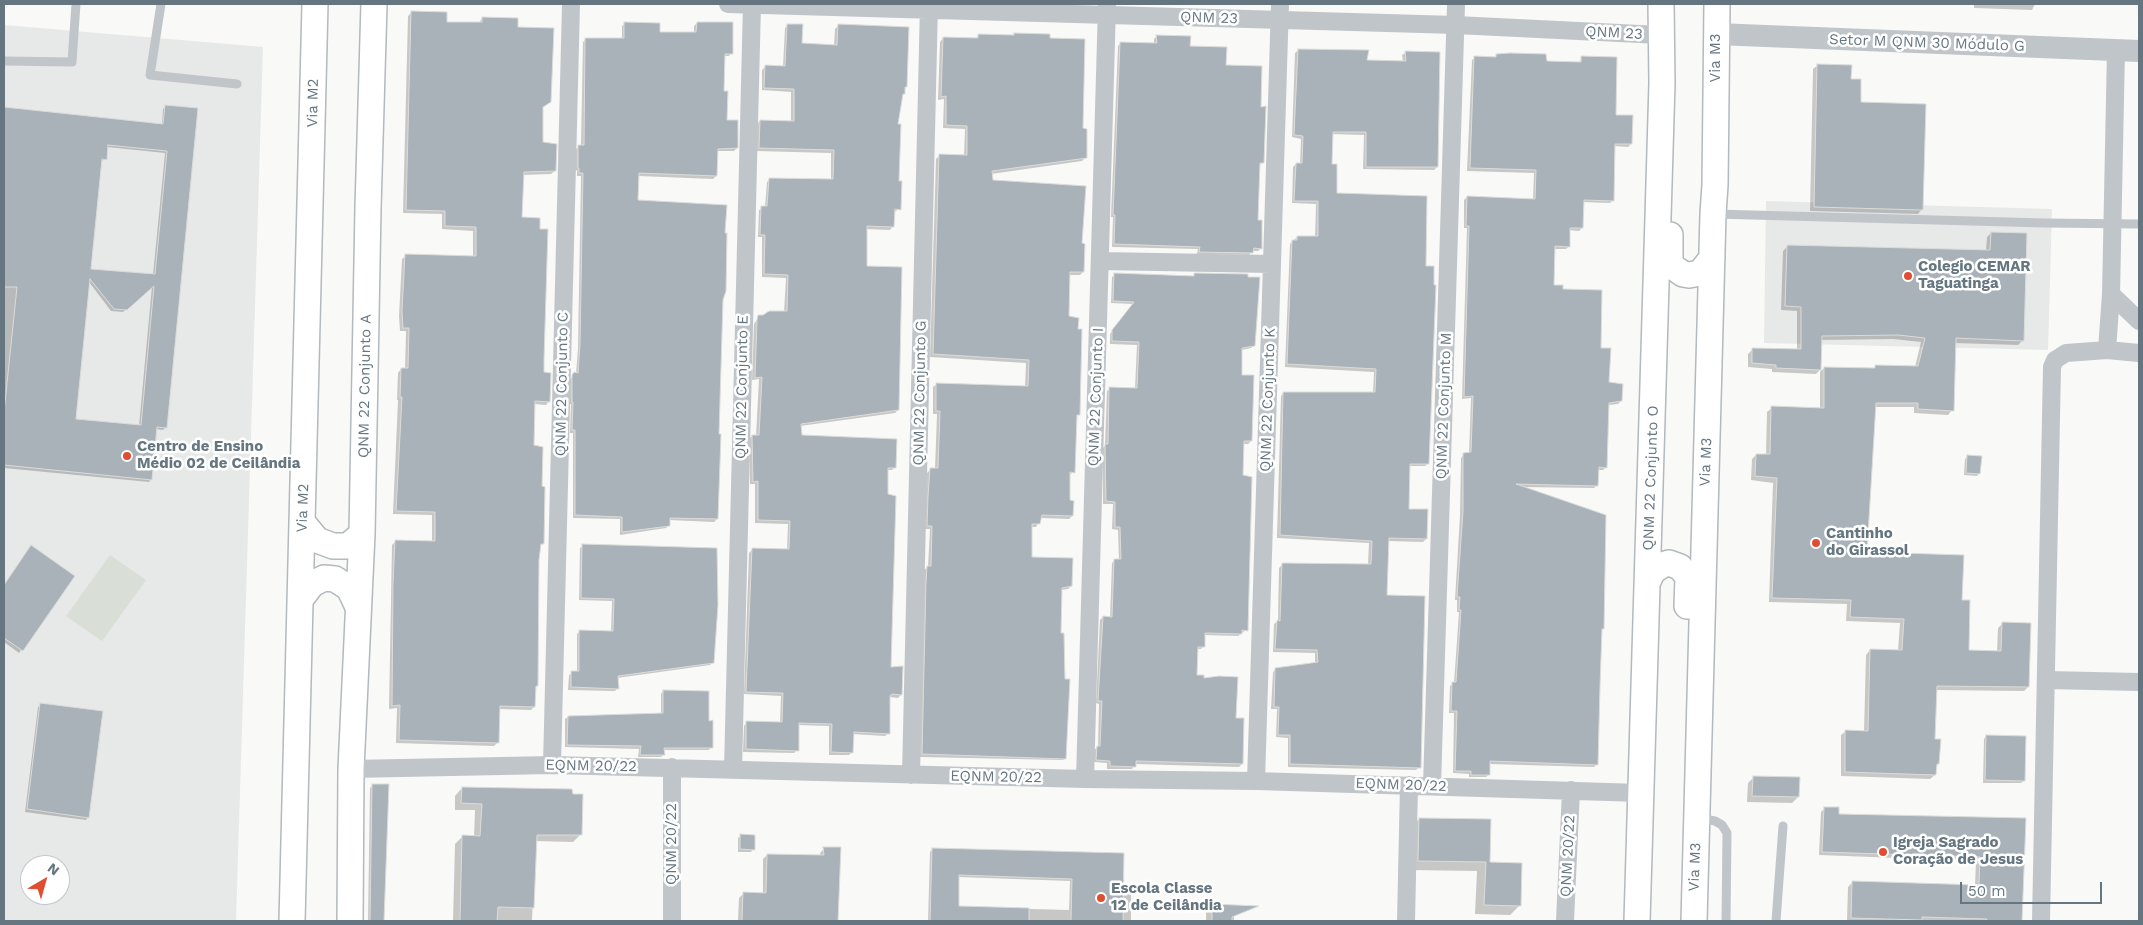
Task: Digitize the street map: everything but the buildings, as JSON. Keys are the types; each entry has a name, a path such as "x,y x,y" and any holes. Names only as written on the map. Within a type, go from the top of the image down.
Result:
{"main road":[{"name":"Via M2","path":"292,921 315,4"},
{"name":"QNM 22 Conjunto A","path":"351,769 362,534 374,4"},
{"name":"QNM 22 Conjunto O","path":"1637,921 1662,83 1661,4"},
{"name":"Via M3","path":"1694,921 1715,185 1717,4"},
{"path":"1662,83 1670,159 1670,261 1678,271 1689,275 1700,273 1712,258"},
{"path":"303,523 317,540 334,546 348,546 362,534"},
{"path":"1648,581 1653,571 1669,563 1680,567 1688,577 1686,672 1698,730"},
{"path":"300,600 312,584 324,578 335,579 349,588 358,607"},
{"path":"350,921 351,769"}],"street":[{"name":"QNM 22 Conjunto C","path":"552,765 571,4"},
{"name":"QNM 23","path":"728,4 1280,12 1456,26 1660,35"},
{"name":"QNM 22 Conjunto E","path":"733,769 752,4"},
{"name":"QNM 22 Conjunto M","path":"1432,786 1456,4"},
{"name":"QNM 22 Conjunto G","path":"911,775 929,7"},
{"name":"QNM 22 Conjunto I","path":"1085,779 1107,10"},
{"name":"QNM 22 Conjunto K","path":"1256,780 1280,12"},
{"name":"Setor M QNM 30 Módulo G","path":"1716,34 2139,51"},
{"path":"2107,350 2114,224 2116,50"},
{"path":"1100,261 1272,264"},
{"path":"2111,294 2139,321"},
{"path":"2041,921 2052,367 2055,360 2066,353 2107,350 2139,353"},
{"path":"2047,680 2139,682"},
{"name":"EQNM 20/22","path":"351,769 552,765 1085,779 1256,780 1640,792"},
{"name":"QNM 20/22","path":"672,768 672,921"},
{"path":"1406,921 1409,785"},
{"name":"QNM 20/22","path":"1565,921 1571,790"}],"lane":[{"path":"4,61 72,62 76,4"},
{"path":"161,4 150,75 237,84"},
{"path":"1713,214 2139,224"},
{"path":"1696,818 1715,821 1722,825 1727,833 1726,921"},
{"path":"1776,921 1783,826"}],"shaded area":[{"name":"Centro de Ensino Médio 02 de Ceilândia","path":"4,25 263,47 236,921 4,921"},
{"name":"Colegio CEMAR Taguatinga","path":"1766,201 2052,209 2048,350 1764,343"},
{"path":"110,555 146,580 102,641 66,616"}],"place":[{"name":"Colegio CEMAR Taguatinga","path":"1908,276"},
{"name":"Centro de Ensino Médio 02 de Ceilândia","path":"127,456"},
{"name":"Cantinho do Girassol","path":"1816,543"},
{"name":"Igreja Sagrado Coração de Jesus","path":"1883,852"},
{"name":"Escola Classe 12 de Ceilândia","path":"1101,898"}]}
